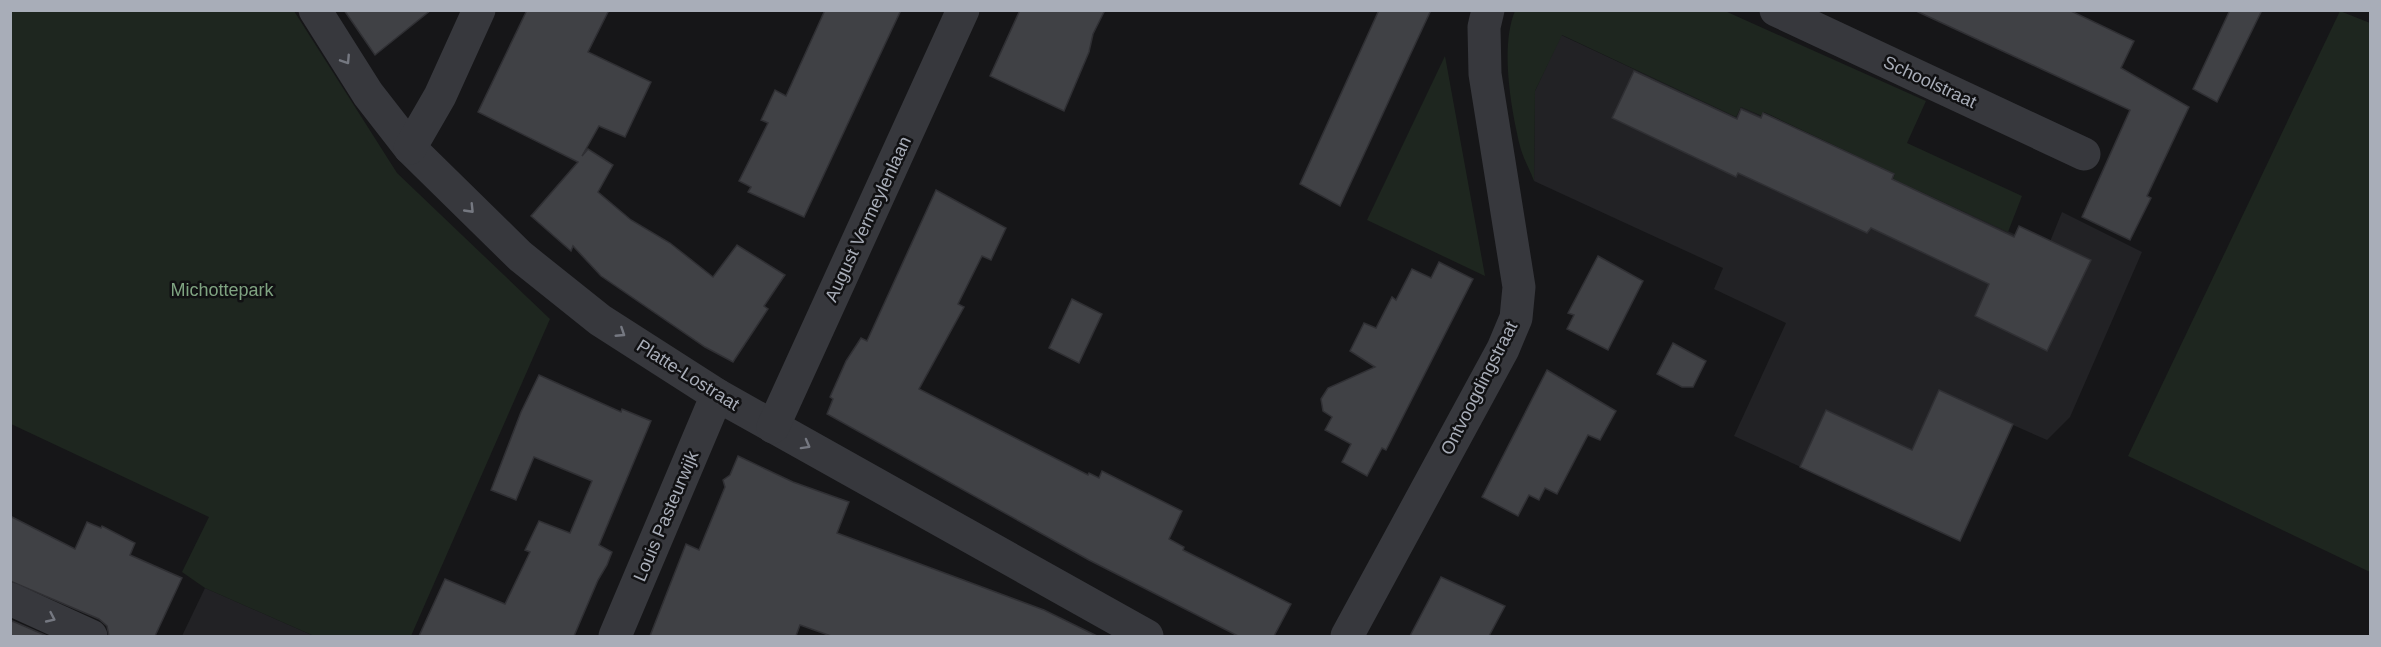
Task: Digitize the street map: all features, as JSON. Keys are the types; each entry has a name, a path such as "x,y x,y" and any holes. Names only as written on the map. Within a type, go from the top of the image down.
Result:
{"street":[{"name":"Platte-Lostraat","path":"315,10 368,94 410,148 520,256 600,320 717,395 1147,636"},
{"path":"410,148 440,96 479,10"},
{"name":"August Vermeylenlaan","path":"773,427 963,10"},
{"name":"Ontvoogdingstraat","path":"1347,636 1503,349 1516,318 1519,286 1485,74 1484,27 1488,10"},
{"name":"Schoolstraat","path":"1776,10 2084,154"},
{"name":"Louis Pasteurwijk","path":"615,636 717,395"},
{"path":"10,599 91,636"}],"shaded area":[{"path":"1561,35 1736,117 1741,107 1761,116 1763,112 1895,174 1893,179 2047,249 2062,212 2142,252 2070,417 2047,440 2013,425 1960,541 1734,436 1786,323 1714,289 1723,268 1534,181 1535,91"},
{"path":"205,588 314,636 182,636"}],"green space":[{"name":"Michottepark","path":"11,10 294,11 397,173 550,319 411,636 314,636 205,588 182,572 209,517 11,424"},
{"path":"1515,11 1725,11 1926,101 1907,143 2022,196 2008,232 1893,179 1895,174 1764,112 1762,116 1741,107 1736,117 1562,35 1535,91 1534,181 1520,146 1508,78 1508,42"},
{"path":"2340,11 2370,23 2370,572 2128,456"},
{"path":"1445,56 1485,276 1367,220"}],"building":[{"path":"344,10 431,10 375,55"},
{"path":"527,10 609,10 588,52 651,82 625,137 599,126 582,156 588,149 613,165 598,192 631,220 670,243 713,277 737,245 785,275 764,306 768,309 733,362 705,347 601,276 573,246 571,251 531,216 578,162 478,112"},
{"path":"825,10 901,10 804,217 748,192 751,187 739,181 768,123 761,120 775,90 786,96"},
{"path":"1020,10 1105,10 1093,34 1089,52 1064,111 990,76"},
{"path":"1379,10 1431,10 1340,206 1300,184"},
{"path":"1914,10 2069,10 2134,41 2121,68 2189,107 2147,196 2151,198 2130,240 2082,217 2130,110"},
{"path":"2230,10 2262,10 2217,102 2193,89"},
{"path":"1634,71 1737,119 1741,109 1761,118 1763,113 1894,174 1892,179 2014,237 2019,226 2091,260 2047,351 1975,316 1989,284 1871,228 1867,233 1738,173 1736,177 1612,118"},
{"path":"936,190 1006,228 991,260 982,256 958,304 964,307 919,389 1088,475 1089,473 1099,478 1102,471 1182,511 1169,539 1184,547 1183,550 1291,604 1274,636 1238,636 1089,560 827,414 833,399 830,397 846,361 861,338 867,341"},
{"path":"1598,256 1643,281 1608,350 1567,329 1574,315 1568,313"},
{"path":"1439,262 1473,279 1386,450 1382,448 1367,476 1342,462 1351,444 1325,430 1332,417 1323,411 1321,399 1328,388 1375,367 1350,351 1364,323 1376,328 1392,297 1396,300 1412,269 1431,278"},
{"path":"1072,299 1102,314 1079,363 1049,348"},
{"path":"1673,343 1706,361 1693,387 1682,387 1657,374"},
{"path":"1547,370 1616,411 1600,440 1588,435 1557,494 1545,488 1539,500 1529,495 1518,516 1482,497"},
{"path":"539,375 621,412 622,409 651,421 599,545 612,552 607,565 598,580 574,636 419,636 445,579 505,604 530,552 525,550 539,521 570,533 592,481 534,457 516,500 491,490 521,412"},
{"path":"1939,390 2013,424 1960,541 1800,467 1826,410 1912,450"},
{"path":"738,456 793,482 849,502 837,533 1044,610 1097,636 831,636 800,625 796,636 650,636 686,544 699,550 725,487 723,480 730,475"},
{"path":"10,516 75,549 87,522 101,528 102,526 135,543 130,555 182,578 155,636 109,636 107,626 99,619 10,581"},
{"path":"1441,577 1505,606 1489,636 1410,636"},
{"path":"10,620 47,636 10,636"}]}
